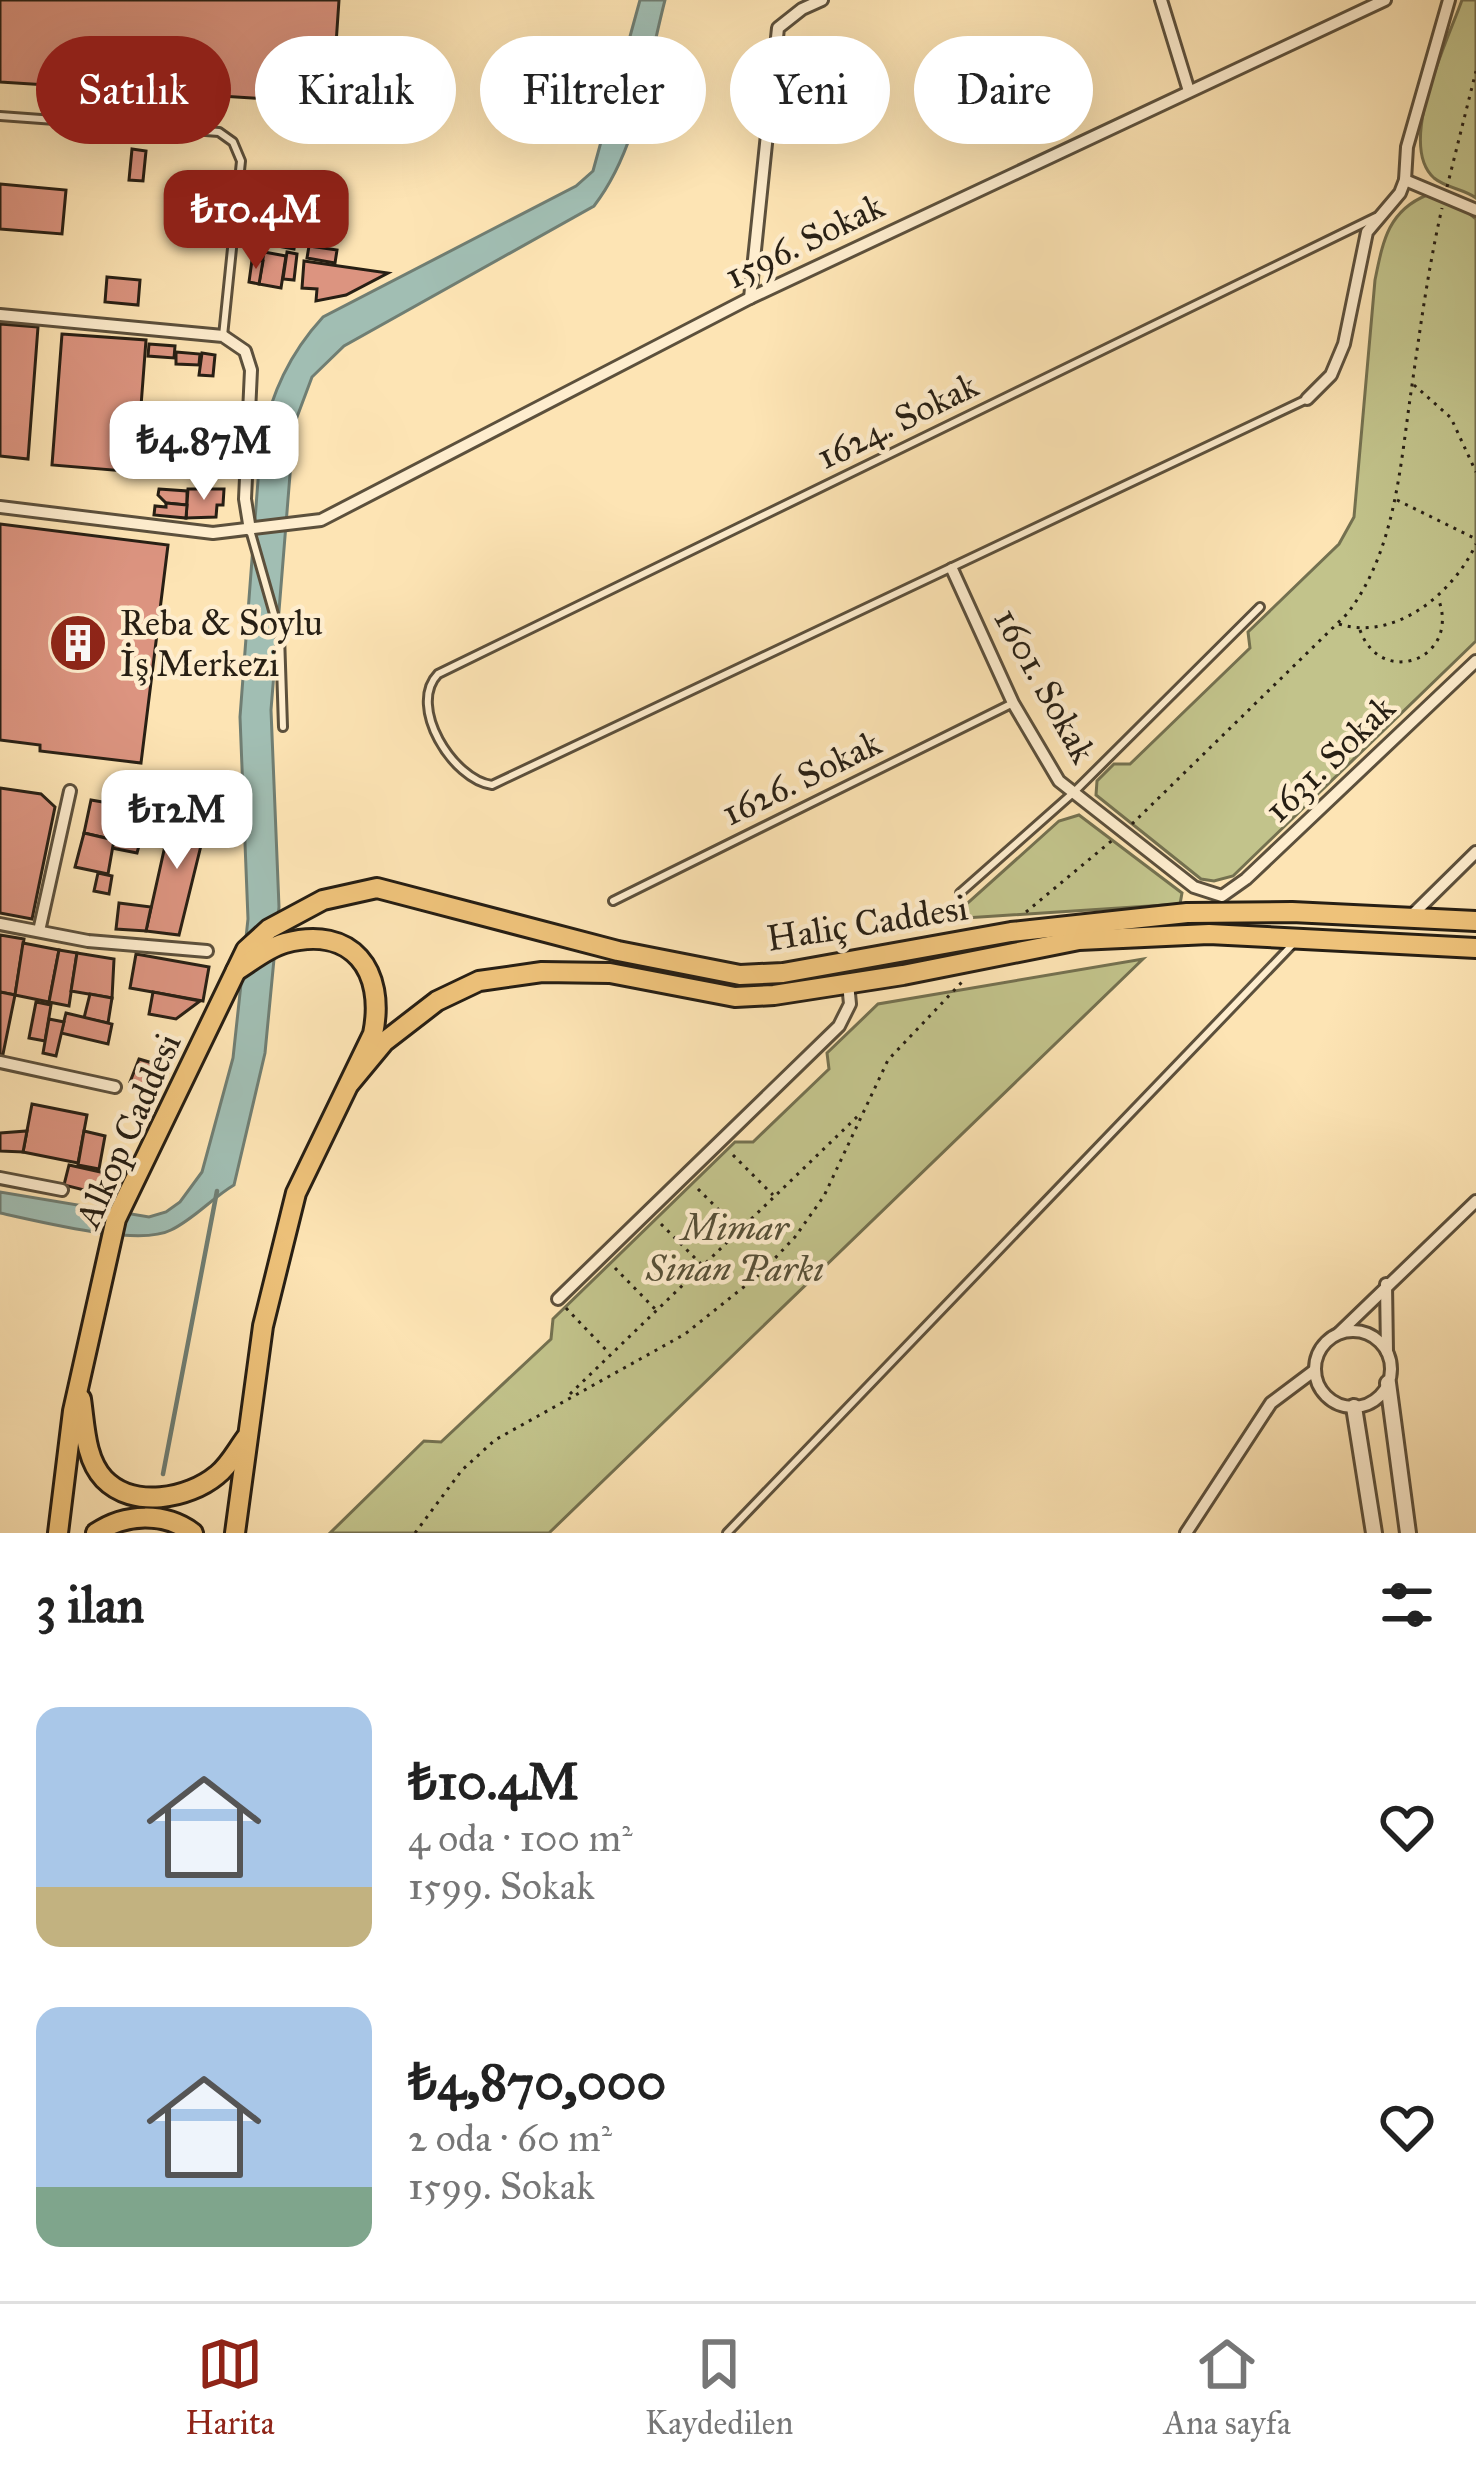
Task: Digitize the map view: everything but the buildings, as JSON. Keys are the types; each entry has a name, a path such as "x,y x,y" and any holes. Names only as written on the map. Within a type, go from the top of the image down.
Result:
{"main road":[{"name":"Haliç Caddesi","path":"236,971 246,950 288,918 323,900 377,888 618,951 740,975 783,973 1021,931 1225,905 1476,921"},
{"path":"1225,905 1233,935"},
{"name":"Haliç Caddesi","path":"350,1083 384,1042 437,1001 479,981 542,972 610,973 735,997 848,983 1079,940 1233,935 1476,948"},
{"path":"235,1533 263,1326 296,1193 374,1034 379,1005 366,964 354,953 310,938 278,944 236,971"},
{"name":"Alkop Caddesi","path":"58,1533 80,1383 116,1219 236,971"},
{"path":"80,1383 87,1447 104,1479 122,1491 167,1498 199,1486 219,1474 249,1435"},
{"path":"96,1533 106,1526 159,1516 193,1533"}],"street":[{"path":"750,298 778,28 823,0"},
{"path":"1161,0 1189,91"},
{"name":"1596. Sokak","path":"0,507 213,533 321,520 750,298 1385,0"},
{"path":"1307,399 1330,375 1344,344 1367,232 1406,180 1407,147 1449,0"},
{"path":"1406,180 1476,210"},
{"path":"0,315 223,336 245,351 251,370 245,464 250,530"},
{"name":"1601. Sokak","path":"952,569 1013,703 1049,768 1073,793 1194,887 1225,905"},
{"name":"1631. Sokak","path":"1225,905 1246,879 1476,661"},
{"path":"39,932 70,790"},
{"path":"1410,917 1476,851"},
{"path":"0,923 88,941 207,951"},
{"path":"558,1300 839,1026 848,1012 848,983"},
{"path":"0,1062 115,1087"},
{"path":"0,1178 62,1190"},
{"path":"1386,1284 1388,1383 1375,1400 1354,1407 1332,1400 1318,1382 1321,1350 1386,1284 1476,1202"},
{"path":"1337,1335 1360,1332 1387,1352"},
{"path":"1186,1533 1271,1403 1316,1370"},
{"path":"1388,1383 1408,1533"},
{"path":"1354,1407 1374,1533"}],"lane":[{"path":"0,116 227,136 241,161 223,336"},
{"name":"1624. Sokak","path":"952,569 492,785 475,782 461,772 428,716 425,695 438,674 1379,215"},
{"path":"952,569 1307,399"},
{"path":"250,530 280,634 283,727"},
{"path":"959,893 1073,793 1260,608"},
{"name":"1626. Sokak","path":"613,901 1013,703"},
{"path":"727,1533 1298,938"}],"path":[{"path":"1021,931 1023,914 1123,831 1337,623 1365,590 1396,499 1429,263 1476,71"},
{"path":"1412,384 1451,418 1476,472"},
{"path":"1337,623 1359,628 1392,622 1438,598 1457,578 1476,542 1396,499"},
{"path":"1359,628 1371,650 1384,659 1399,662 1425,656 1443,624 1438,598"},
{"path":"415,1533 462,1471 495,1441 685,1334 760,1274 824,1196 888,1060 934,1007 988,958"},
{"path":"564,1399 862,1111"},
{"path":"733,1155 774,1196"},
{"path":"698,1189 739,1230"},
{"path":"661,1224 702,1265"},
{"path":"615,1268 656,1310"},
{"path":"558,1300 611,1354"}],"green space":[{"path":"1462,0 1476,0 1476,198 1434,178 1424,162 1420,141 1428,91"},
{"path":"1427,195 1453,200 1476,219 1476,641 1233,876 1201,879 1096,795 1097,781 1114,764 1130,764 1250,648 1248,632 1339,544 1354,517 1381,253 1396,219"},
{"path":"1079,815 1182,893 1180,904 950,919 1059,821"},
{"name":"Mimar Sinan Parkı","path":"1143,959 549,1533 330,1533 424,1441 441,1442 551,1339 553,1319 735,1142 753,1142 829,1069 827,1053 878,1004"}],"shaded area":[{"path":"640,0 665,0 656,36 630,36"},
{"path":"600,144 627,144 594,206 344,346 312,377 294,425 271,710 279,907 265,1053 234,1185 179,1225 156,1234 88,1231 0,1213 0,1192 149,1217 180,1202 202,1172 233,1058 248,919 240,717 261,441 276,390 291,360 323,317 576,186 593,171"}],"waterway":[{"path":"163,1474 217,1191"}],"place":[{"name":"Reba & Soylu İş Merkezi","path":"78,643"}]}
